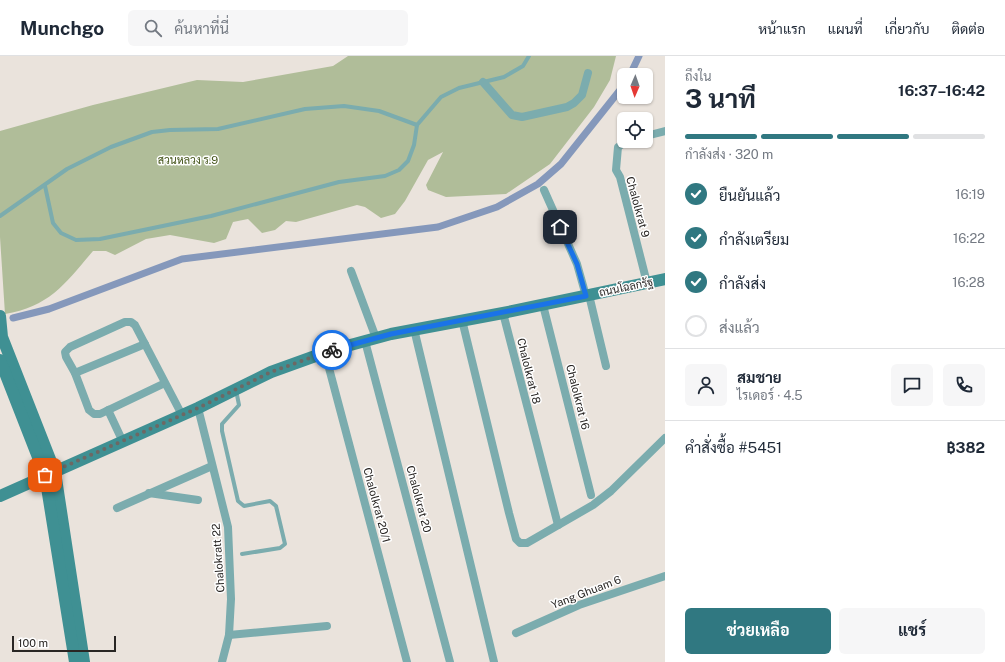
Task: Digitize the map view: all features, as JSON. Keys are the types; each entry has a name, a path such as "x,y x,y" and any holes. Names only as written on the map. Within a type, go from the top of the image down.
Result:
{"street":[{"path":"483,82 512,115 522,117 566,107 574,103 582,95 588,73"},
{"path":"653,134 665,131"},
{"name":"Chalolkrat 9","path":"618,148 616,170 620,177 647,283"},
{"path":"544,190 577,264 606,366"},
{"name":"Chalolkrat 20","path":"351,271 371,340 450,662"},
{"name":"ถนนโฉลกรัฐ","path":"0,496 198,408 271,372 325,353 414,330 665,279"},
{"name":"Chalolkrat 16","path":"543,305 591,495"},
{"name":"Chalolkrat 18","path":"503,313 558,525"},
{"path":"0,316 2,337 50,474 84,662"},
{"path":"462,320 516,540 523,544 527,543 593,505 611,491 665,438"},
{"path":"165,383 100,414 94,414 89,410 75,373 66,357 67,349 126,322 131,322 135,325 182,415"},
{"path":"414,330 494,662"},
{"path":"75,373 145,344"},
{"name":"Chalolkrat 20/1","path":"325,353 407,662"},
{"path":"1,363 50,474 75,662"},
{"name":"Chalokratt 22","path":"198,408 228,526 231,592 229,635 222,662"},
{"path":"108,410 123,442"},
{"path":"117,508 212,466"},
{"path":"149,493 198,500"},
{"name":"Yang Ghuam 6","path":"516,633 579,606 665,576"},
{"path":"229,635 327,626"}],"lane":[{"path":"45,186 53,223 61,233 76,240 100,239 244,208 340,182 385,176 399,170 408,161 414,145 417,124 441,97 459,88 504,77 523,66 528,56"},
{"path":"0,216 45,186 67,169 105,150 152,132 218,129 305,109 344,106 379,111 417,124"},
{"path":"236,389 239,405 222,424 222,431 238,501 244,506 270,501 273,503 276,506 285,544 280,548 242,554"}],"green space":[{"name":"สวนหลวง ร.9","path":"348,56 616,56 610,80 594,107 550,164 506,194 446,197 428,190 426,185 443,152 428,160 405,201 395,214 381,218 365,207 357,205 296,222 286,221 275,230 262,233 248,219 233,222 226,239 214,243 170,235 146,239 115,255 106,251 93,251 65,283 55,292 34,306 5,314 0,237 0,131 93,105 197,80 243,82 333,66"}],"waterway":[{"path":"633,68 639,56"},
{"path":"13,318 49,309 182,259 438,227 497,207 538,184 561,164 617,94"}],"way so far":[{"path":"45,475 69,466 198,408 271,372 332,350"}],"route":[{"path":"332,350 391,334 543,305 563,299 586,296 577,264 560,227"}]}
